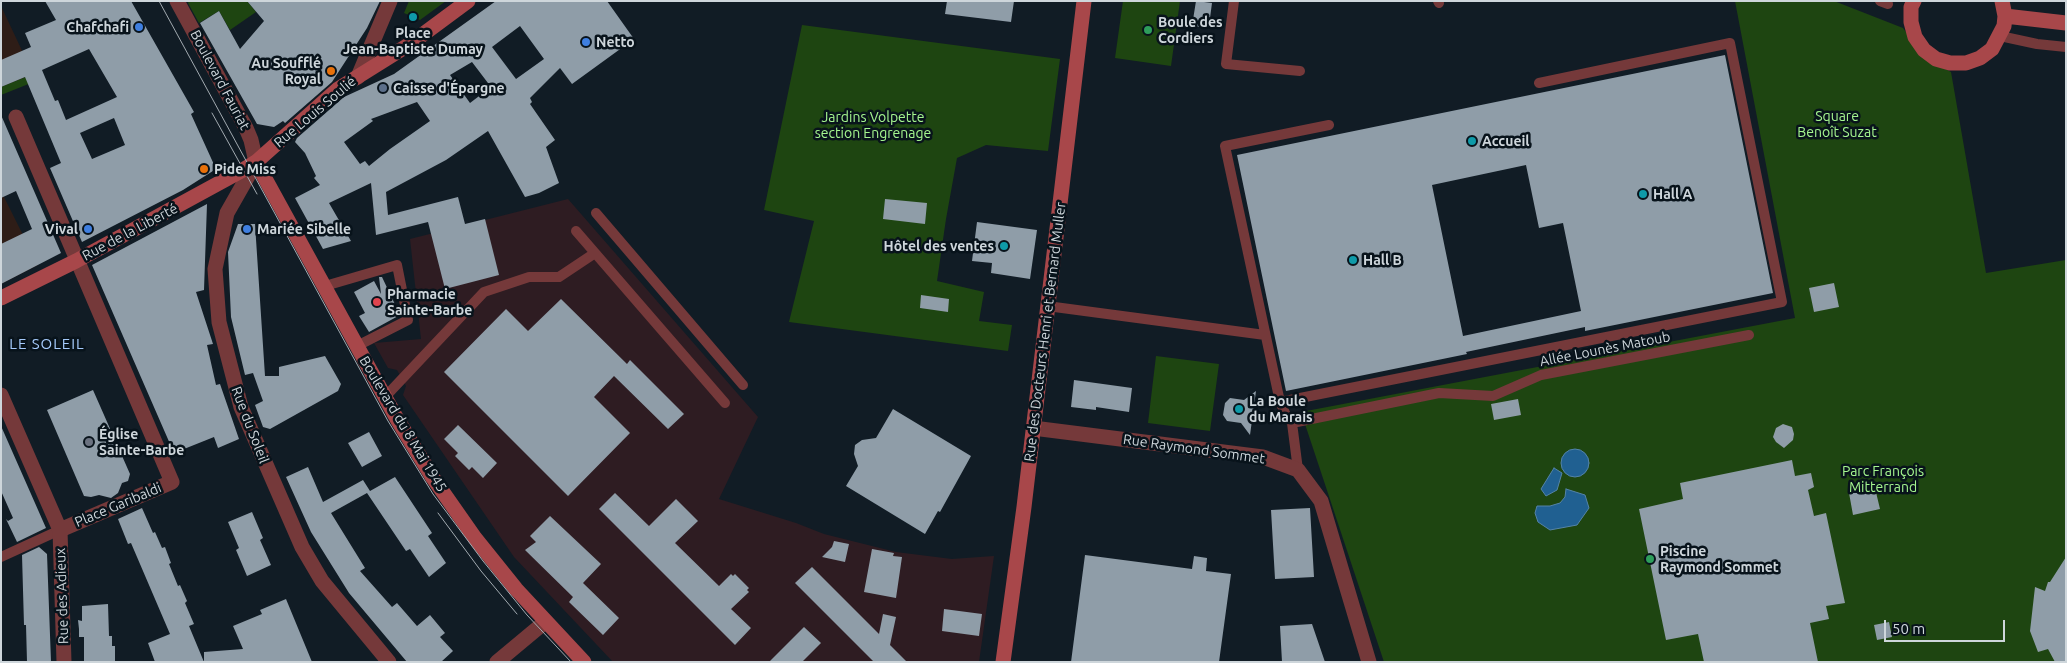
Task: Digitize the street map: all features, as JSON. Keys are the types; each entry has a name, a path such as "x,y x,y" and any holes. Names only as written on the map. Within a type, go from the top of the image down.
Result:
{"main road":[{"path":"358,77 410,44 468,1"},
{"name":"Rue des Docteurs Henri et Bernard Muller","path":"1003,662 1078,67 1084,1"},
{"path":"1914,1 1911,22 1915,37 1924,50 1936,59 1950,64 1966,63 1980,58 1992,49 2000,36 2003,9 2066,23"},
{"name":"Rue Louis Soulié","path":"256,162 338,90 358,77"},
{"name":"Rue de la Liberté","path":"1,298 76,261 231,178 256,162"},
{"name":"Boulevard du 8 Mai 1945","path":"256,162 384,397 449,502 480,545 545,622 584,662"}],"street":[{"name":"Boulevard Fauriat","path":"177,1 246,128 256,162"},
{"name":"Rue Louis Soulié","path":"358,77 390,1"},
{"path":"16,117 76,261"},
{"name":"Rue du Soleil","path":"256,162 240,187 227,213 215,269 219,322 241,407 302,547 322,581 389,662"},
{"name":"Place Garibaldi","path":"1,395 6,418 60,530 172,482 76,261"},
{"name":"Rue Raymond Sommet","path":"1032,428 1264,457 1298,470"},
{"path":"1298,470 1321,501 1369,662"},
{"name":"Rue des Adieux","path":"60,530 64,662"},
{"path":"497,662 545,622"}],"lane":[{"path":"1234,1 1226,64 1300,71"},
{"path":"2000,36 2037,44 2066,47"},
{"path":"1280,402 1782,302 1730,43 1540,83"},
{"path":"1298,470 1292,423 1280,402 1225,146 1329,125"},
{"path":"596,213 743,385"},
{"path":"576,231 724,403"},
{"path":"384,397 484,292 529,278 559,277 595,253"},
{"path":"325,286 398,265 408,320 357,346"},
{"path":"1047,306 1265,334"},
{"name":"Allée Lounès Matoub","path":"1292,423 1439,394 1493,396 1541,375 1749,335"},
{"path":"1,557 60,530"}],"shaded area":[{"path":"1,6 33,74 1,87"},
{"path":"1,191 38,265 1,284"},
{"path":"568,199 758,417 719,499 796,523 824,534 896,552 952,559 994,556 979,662 613,662 514,557 403,395 406,386 397,370 388,368 374,343 421,339 410,239"}],"green space":[{"path":"189,1 247,1 256,12 230,30 219,11 199,23 188,3"},
{"name":"Place Jean-Baptiste Dumay","path":"409,1 446,1 420,20 404,13"},
{"name":"Boule des Cordiers","path":"1123,1 1180,1 1171,66 1115,58"},
{"name":"Parc François Mitterrand","path":"1735,1 1834,1 1903,28 1926,59 1951,72 1986,273 2066,260 2066,662 1384,662 1301,412 1795,318"},
{"name":"Jardins Volpette section Engrenage","path":"802,25 1060,59 1048,151 986,145 957,158 946,219 937,281 984,292 979,321 1012,325 1008,351 789,322 814,221 764,210"},
{"path":"33,74 36,81 1,95 1,87"},
{"path":"1156,356 1219,364 1210,431 1148,423"}],"water":[{"path":"1575,449 1585,453 1589,463 1585,473 1575,477 1565,473 1561,463 1565,453"},
{"path":"1554,468 1562,473 1557,490 1546,496 1541,489"},
{"path":"1566,489 1585,495 1589,508 1577,525 1550,530 1538,522 1535,513 1537,506 1550,506 1560,503 1565,497"}],"building":[{"path":"45,1 131,1 194,112 191,114 216,169 183,190 82,242 50,168 61,163 25,77 1,87 1,60 31,47 25,33 56,20","holes":["89,49 117,97 66,120 58,100 55,101 42,70","114,118 125,145 92,159 80,133"]},
{"path":"247,1 380,1 367,28 332,82 285,123 283,121 274,127 257,124 200,23 219,11 240,49 264,21"},
{"path":"496,1 607,1 634,39 572,84 560,68 530,98 532,102 530,104 555,140 546,147 559,183 539,193 525,197 488,131 446,160 386,192 388,215 458,197 465,224 485,219 499,275 445,289 428,222 376,235 371,183 329,203 351,241 323,249 295,198 320,185 314,178 316,176 305,153 295,142 297,138 344,97 394,74","holes":["520,26 544,59 516,79 492,47","472,62 491,87 470,103 450,75","417,102 430,121 369,166 365,161 360,164 344,142 373,121 371,119"]},
{"path":"947,1 1014,1 1011,22 945,14"},
{"path":"1196,1 1212,3 1210,18 1207,18 1206,28 1192,26"},
{"path":"1725,55 1773,293 1585,331 1585,327 1466,352 1467,354 1286,391 1237,155","holes":["1526,165 1539,228 1563,223 1581,311 1463,336 1432,185"]},
{"path":"1,115 61,253 1,284 1,244 32,229 16,191 1,198"},
{"path":"885,199 927,203 925,224 883,219"},
{"path":"207,204 204,290 196,292 213,344 207,345 216,385 220,384 239,439 218,448 214,437 174,453 92,265"},
{"name":"Hôtel des ventes","path":"977,222 1037,230 1030,279 991,273 992,263 972,261"},
{"path":"238,224 255,224 265,376 279,376 279,367 325,356 341,384 338,391 270,429 263,427 255,405 263,401 253,373 245,375 231,317 228,252"},
{"name":"Pharmacie Sainte-Barbe","path":"379,277 382,277 400,315 369,332 359,316 365,313 354,292 374,281 381,294"},
{"path":"1834,283 1839,307 1814,312 1809,288"},
{"path":"921,295 949,299 948,312 920,308"},
{"path":"561,299 627,364 630,360 684,414 668,429 614,376 594,397 630,433 568,496 444,372 506,309 528,331"},
{"path":"1074,380 1132,388 1129,412 1096,407 1096,410 1071,407"},
{"name":"Église Sainte-Barbe","path":"93,390 130,474 128,481 122,483 118,493 111,498 99,495 84,496 47,410"},
{"name":"La Boule du Marais","path":"1256,391 1250,435 1241,423 1227,421 1223,415 1225,403 1230,398 1244,400"},
{"path":"1518,399 1521,415 1494,420 1491,404"},
{"path":"893,409 971,456 940,512 938,511 925,534 846,486 858,466 854,454 855,445 862,440 876,438"},
{"path":"1783,424 1792,427 1794,434 1793,440 1784,448 1773,437 1776,428"},
{"path":"458,425 497,463 483,478 472,467 469,470 455,456 458,453 444,439"},
{"path":"1,426 46,528 17,542 6,519 8,521 13,518 1,491"},
{"path":"369,432 382,456 362,467 348,443"},
{"path":"1792,460 1795,476 1811,473 1814,487 1808,490 1814,516 1826,513 1845,603 1826,606 1829,619 1810,623 1818,662 1704,662 1698,634 1666,640 1639,509 1683,499 1680,483"},
{"path":"308,467 323,502 363,480 370,491 395,477 432,533 428,536 446,563 429,577 410,549 406,551 367,493 331,513 365,568 360,571 392,607 397,603 417,626 430,615 445,633 440,637 453,651 441,662 407,662 349,593 311,532 286,477"},
{"path":"1875,488 1880,509 1853,515 1849,493"},
{"path":"615,493 649,526 676,499 698,521 675,543 719,586 731,574 733,576 735,574 749,588 747,590 749,592 731,609 751,628 735,645 599,509"},
{"path":"142,508 153,533 155,532 162,548 165,547 171,563 169,564 178,586 180,585 187,601 185,603 194,624 189,626 204,662 155,662 148,643 170,634 131,543 128,544 118,519"},
{"path":"1310,508 1314,577 1275,579 1271,510"},
{"path":"252,512 263,538 260,540 271,565 247,576 236,550 239,548 228,522"},
{"path":"550,516 601,564 583,583 619,618 603,635 569,602 573,597 525,550 536,542 530,536"},
{"path":"834,541 849,544 845,562 822,557 832,547"},
{"path":"39,547 47,554 51,662 27,662 22,555"},
{"path":"872,549 894,553 893,556 902,557 896,598 864,592"},
{"path":"1085,555 1192,569 1194,556 1207,558 1206,571 1231,574 1219,662 1071,662"},
{"path":"2066,557 2066,662 2055,662 2048,649 2038,652 2030,631 2035,587 2045,591 2048,582 2050,582"},
{"path":"812,567 879,634 883,614 896,617 890,645 907,662 874,662 795,583"},
{"path":"286,599 312,662 204,662 204,652 243,649 233,626 262,614 260,610"},
{"path":"108,604 109,636 112,636 112,646 115,646 115,662 84,662 84,637 79,637 78,620 82,621 82,606"},
{"path":"944,609 982,614 979,636 942,631"},
{"path":"1889,622 1892,637 1877,640 1874,625"},
{"path":"1312,624 1325,662 1282,662 1280,626"},
{"path":"804,627 821,643 802,662 769,662"}],"tram line":[{"path":"159,1 388,421 433,494 483,561 527,615 571,662"},
{"path":"212,113 257,194"},
{"path":"438,513 481,571 517,614"}],"place":[{"name":"Place Jean-Baptiste Dumay","path":"413,17"},
{"name":"Chafchafi","path":"139,27"},
{"name":"Boule des Cordiers","path":"1148,30"},
{"name":"Netto","path":"586,42"},
{"name":"Au Soufflé Royal","path":"331,71"},
{"name":"Caisse d'Épargne","path":"383,88"},
{"name":"Accueil","path":"1472,141"},
{"name":"Pide Miss","path":"204,169"},
{"name":"Hall A","path":"1643,194"},
{"name":"Vival","path":"88,229"},
{"name":"Mariée Sibelle","path":"247,229"},
{"name":"Hôtel des ventes","path":"1004,246"},
{"name":"Hall B","path":"1353,260"},
{"name":"Pharmacie Sainte-Barbe","path":"377,302"},
{"name":"La Boule du Marais","path":"1239,409"},
{"name":"Église Sainte-Barbe","path":"89,442"},
{"name":"Piscine Raymond Sommet","path":"1650,559"}],"district":[{"name":"LE SOLEIL","path":"47,344"}],"park label":[{"name":"Square Benoît Suzat","path":"1837,124"}]}
